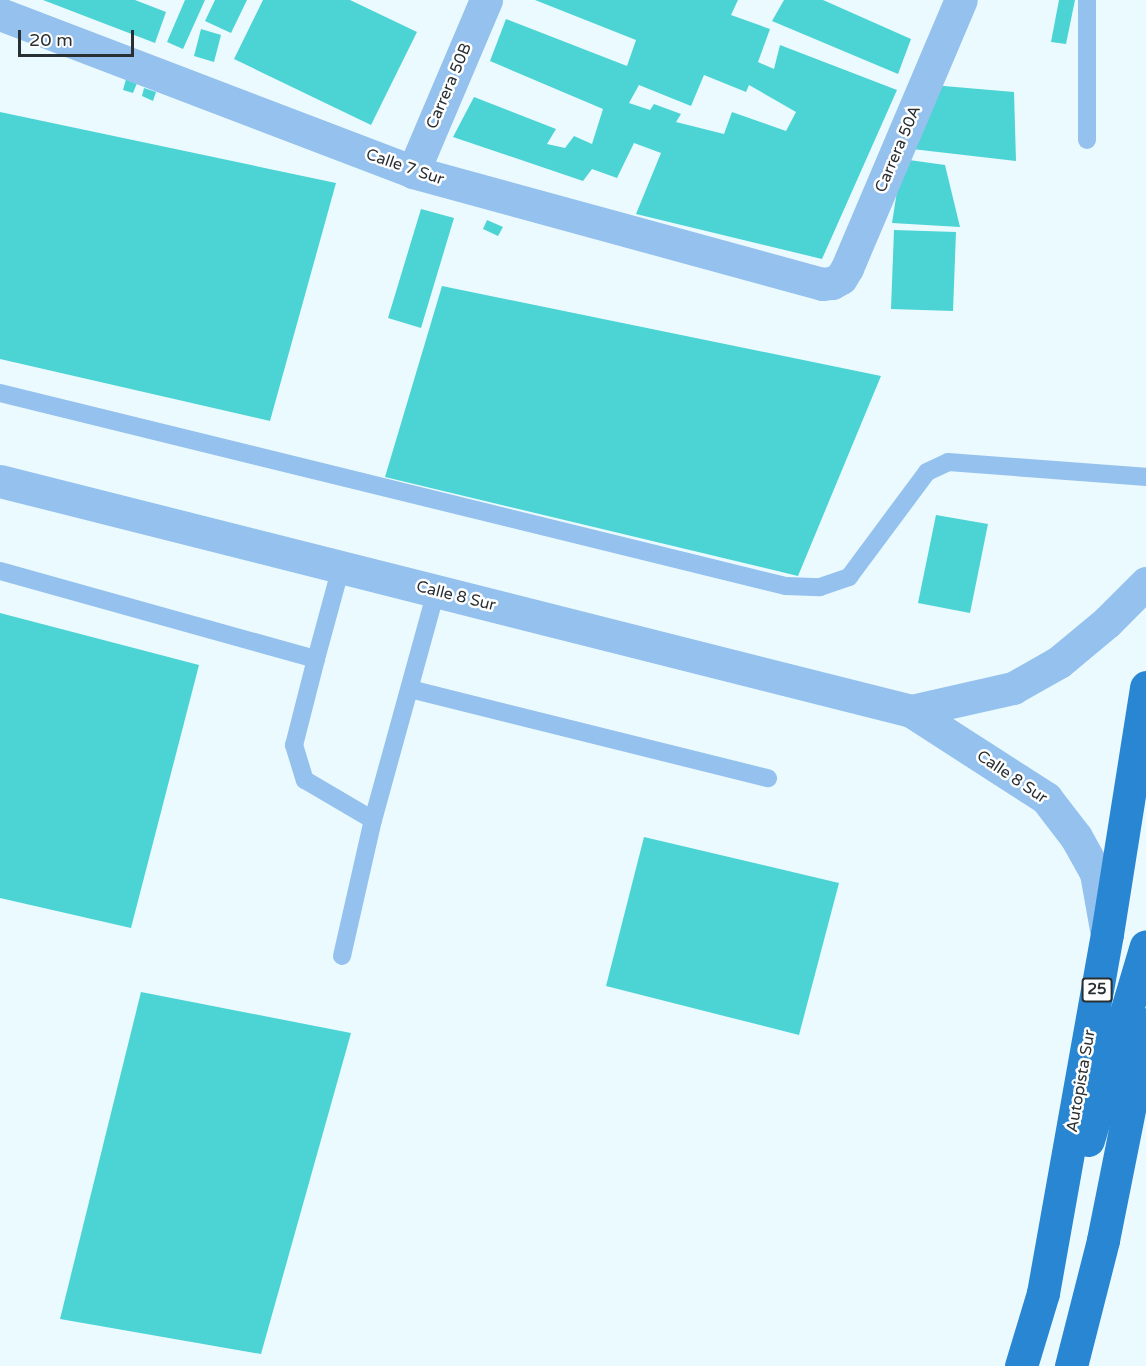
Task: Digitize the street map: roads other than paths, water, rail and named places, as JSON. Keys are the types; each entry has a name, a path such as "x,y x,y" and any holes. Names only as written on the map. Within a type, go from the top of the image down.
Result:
{"highway":[{"name":"Autopista Sur","path":"1021,1366 1043,1293 1107,934 1146,687"},
{"path":"1043,1293 1146,946"},
{"path":"1071,1366 1103,1240 1146,1024"}],"street":[{"path":"0,12 4,0"},
{"name":"Carrera 50B","path":"413,172 486,0"},
{"name":"Carrera 50A","path":"822,284 832,283 841,278 847,268 961,0"},
{"name":"Calle 7 Sur","path":"0,12 413,172 822,284"},
{"name":"Calle 8 Sur","path":"0,481 911,711 1047,798 1076,837 1096,873 1107,934"},
{"name":"Calle 8 Sur","path":"911,711 1012,688 1059,662 1107,622 1146,583"}],"lane":[{"path":"1087,0 1087,140"},
{"path":"0,393 786,586 820,587 849,577 927,472 948,462 1146,477"},
{"path":"341,567 294,745 304,780 373,820"},
{"path":"0,572 316,659"},
{"path":"342,956 373,820 436,591"},
{"path":"410,690 768,778"}]}
